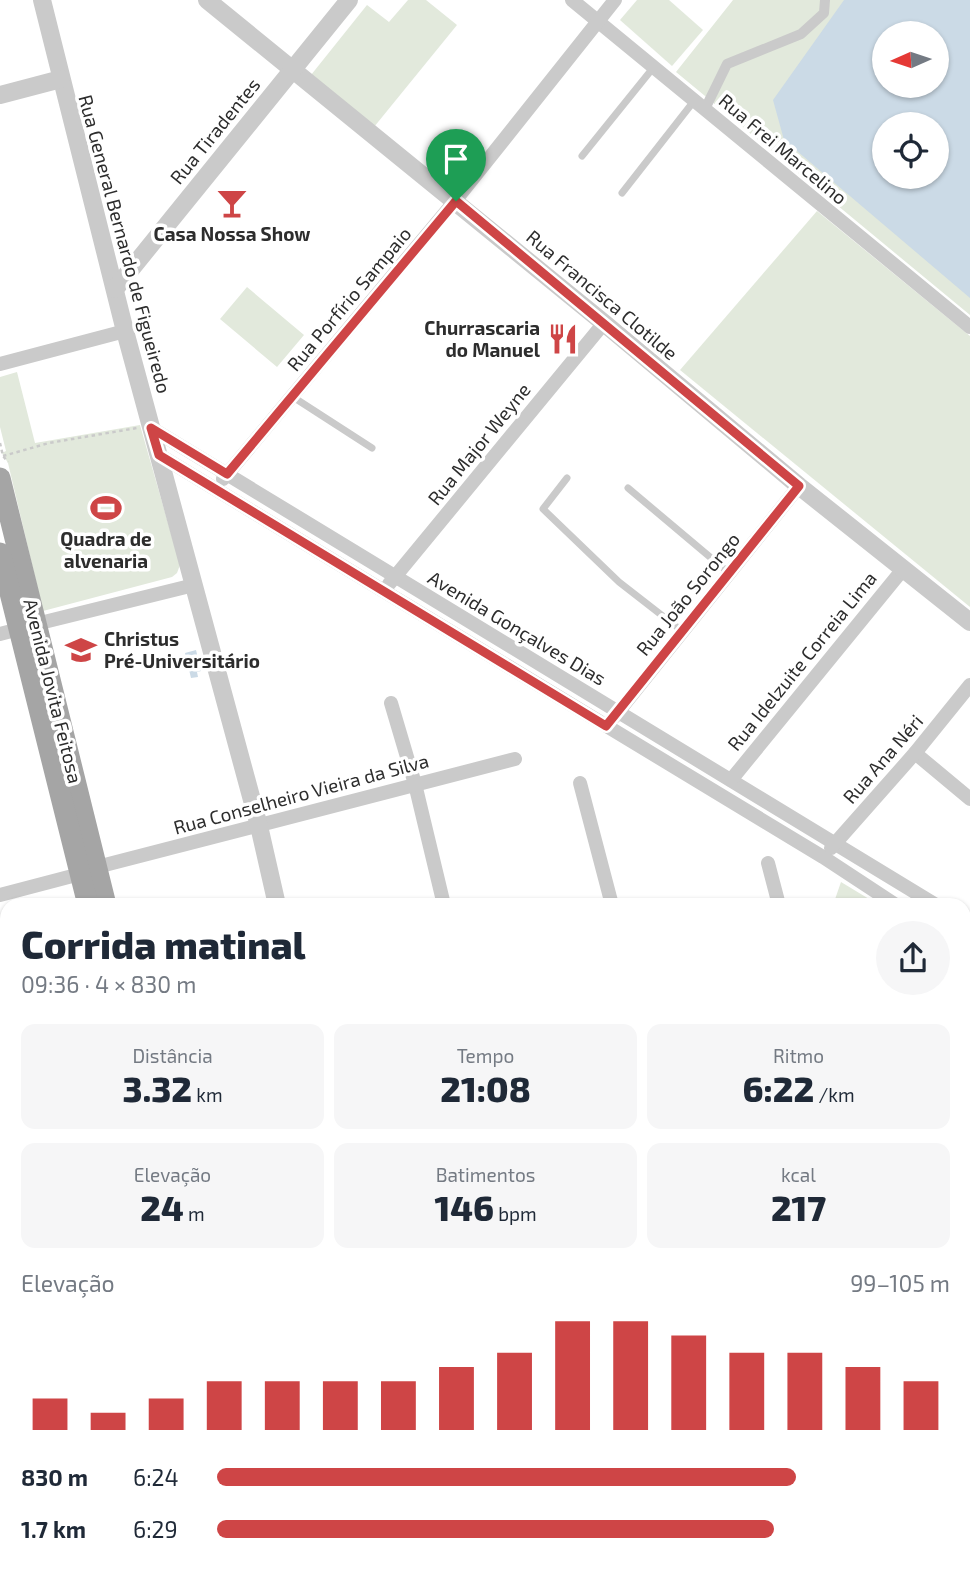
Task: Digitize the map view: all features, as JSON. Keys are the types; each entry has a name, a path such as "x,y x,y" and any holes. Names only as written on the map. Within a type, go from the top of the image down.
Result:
{"main road":[{"name":"Avenida Jovita Feitosa","path":"0,478 18,629"},
{"name":"Avenida Jovita Feitosa","path":"0,553 18,629 88,870 102,898"},
{"name":"Avenida Jovita Feitosa","path":"88,870 88,898"}],"street":[{"name":"Rua General Bernardo de Figueiredo","path":"42,0 115,289 146,428 159,455 275,898"},
{"name":"Rua Francisca Clotilde","path":"207,0 456,201 799,486 970,622"},
{"name":"Rua Tiradentes","path":"115,289 349,0"},
{"name":"Rua Frei Marcelino","path":"572,0 970,327"},
{"name":"Rua Porfírio Sampaio","path":"216,489 456,201 614,0"},
{"path":"700,104 727,64 801,34 824,13 825,0"},
{"path":"0,95 61,79"},
{"name":"Rua Major Weyne","path":"384,591 604,323"},
{"path":"0,364 125,331"},
{"name":"Avenida Gonçalves Dias","path":"146,428 227,474 924,898"},
{"name":"Avenida Gonçalves Dias","path":"159,455 823,857 886,898"},
{"name":"Rua João Sorongo","path":"606,726 799,486"},
{"name":"Rua Idelzuite Correia Lima","path":"731,780 904,568"},
{"path":"18,629 194,585"},
{"name":"Rua Ana Néri","path":"823,857 915,753 970,685"},
{"path":"391,703 415,784 442,898"},
{"path":"915,753 970,799"},
{"name":"Rua Conselheiro Vieira da Silva","path":"0,895 515,759"},
{"path":"580,783 610,898"},
{"path":"768,863 777,898"}],"lane":[{"path":"582,156 653,68"},
{"path":"622,193 700,104"},
{"path":"293,397 372,448"},
{"path":"567,478 543,509 619,582 682,632"},
{"path":"628,488 730,573"}],"path":[{"path":"3,456 48,443 146,428"}],"shaded area":[{"path":"408,0 426,0 457,25 374,127 311,75 367,5 389,22"},
{"path":"637,0 669,0 703,30 672,66 620,20"},
{"path":"733,0 970,0 970,315 676,72"},
{"path":"817,211 970,336 970,607 680,370"},
{"path":"247,287 304,335 277,367 220,319"},
{"path":"17,372 35,443 140,425 180,565 172,577 43,611 8,463 2,453 6,451 0,427 0,377"},
{"path":"841,882 867,898 835,898"}],"water":[{"path":"844,0 970,0 970,298 784,140 773,100"},
{"path":"196,650 201,671 197,672 198,677 191,678 185,653"}],"place":[{"name":"Casa Nossa Show","path":"232,203"},
{"name":"Churrascaria do Manuel","path":"563,339"},
{"name":"Quadra de alvenaria","path":"106,508"},
{"name":"Christus Pré-Universitário","path":"81,650"}],"route":[{"path":"456,201 799,486 606,726 159,455 151,428 227,474 456,201"}]}
